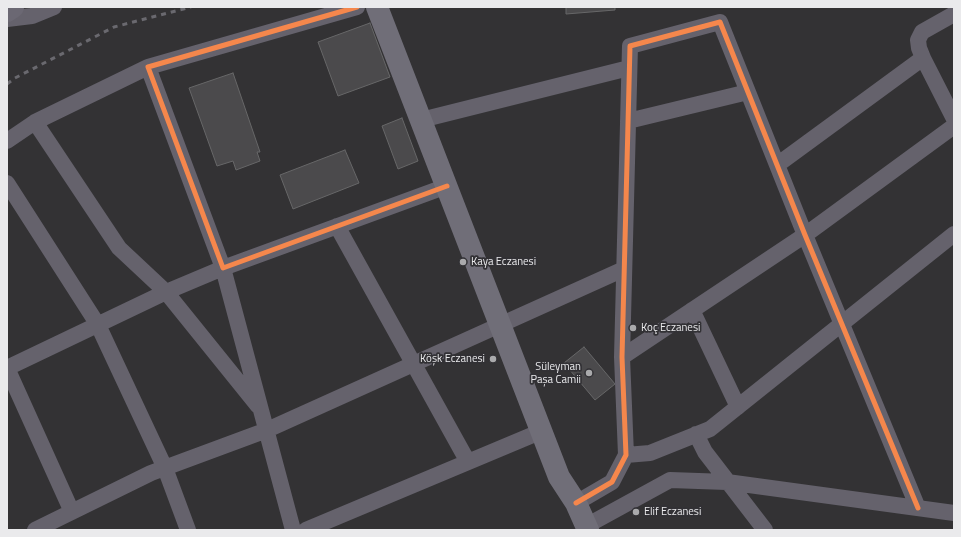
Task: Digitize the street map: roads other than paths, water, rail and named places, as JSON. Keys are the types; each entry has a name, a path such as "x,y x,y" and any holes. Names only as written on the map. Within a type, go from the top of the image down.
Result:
{"highway":[{"path":"7,11 13,7"}],"street":[{"path":"7,19 32,16 54,7"},
{"path":"7,141 36,122 148,67 357,7"},
{"path":"377,7 559,478 576,502 583,529 670,480 727,482 954,513"},
{"path":"954,14 922,32 918,40 923,58 954,119"},
{"path":"576,502 612,482 626,455 622,357 630,46 720,22 804,235 918,508"},
{"path":"777,165 923,58"},
{"path":"148,67 223,268 293,530"},
{"path":"421,120 629,68"},
{"path":"628,121 748,92"},
{"path":"36,122 119,248 166,292 261,410"},
{"path":"622,357 804,235 954,126"},
{"path":"7,183 98,325 165,468 188,530"},
{"path":"72,512 7,368 166,292 223,268 447,186"},
{"path":"337,226 468,462"},
{"path":"626,455 650,453 710,429 954,234"},
{"path":"35,530 54,526 72,512 151,473 267,430 624,269"},
{"path":"692,310 738,407"},
{"path":"306,530 542,431"},
{"path":"696,434 705,452 765,530"}],"railway":[{"path":"7,84 15,78 114,27 191,7"}],"place":[{"name":"Kaya Eczanesi","path":"463,262"},
{"name":"Koç Eczanesi","path":"633,328"},
{"name":"Köşk Eczanesi","path":"493,359"},
{"name":"Süleyman Paşa Camii","path":"589,373"},
{"name":"Elif Eczanesi","path":"636,512"}]}
